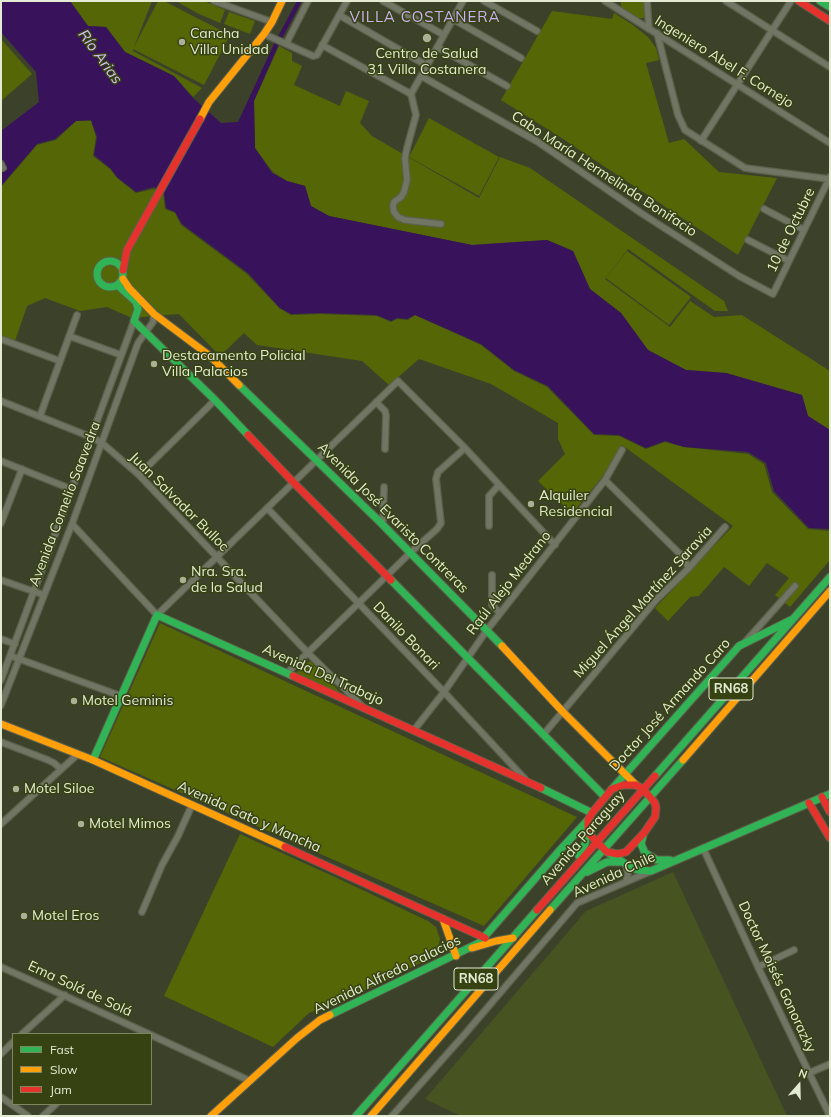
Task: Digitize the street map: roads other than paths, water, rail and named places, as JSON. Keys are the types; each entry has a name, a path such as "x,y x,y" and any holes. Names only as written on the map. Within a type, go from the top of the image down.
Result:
{"street":[{"path":"214,1 272,22"},
{"path":"127,250 119,256 105,261 99,266 97,278 105,286 110,287 117,285 123,279 123,270 127,250 209,102 264,34 272,22 282,1"},
{"path":"286,44 308,1"},
{"path":"264,34 313,56 317,55 347,1"},
{"path":"382,1 444,35"},
{"path":"441,224 405,220 398,217 394,212 393,206 394,202 401,197 404,192 407,180 407,148 416,114 411,94 463,1"},
{"path":"484,1 537,31"},
{"name":"Ingeniero Abel F. Cornejo","path":"605,1 830,143"},
{"path":"614,7 617,1"},
{"path":"647,1 649,29"},
{"path":"726,1 830,67"},
{"path":"701,141 791,1"},
{"path":"799,1 830,21"},
{"path":"820,1 830,7"},
{"path":"339,15 426,65"},
{"path":"453,19 521,58"},
{"path":"657,34 681,123 685,130 745,168 829,178"},
{"path":"322,45 411,94"},
{"path":"437,47 507,86"},
{"name":"Cabo María Hermelinda Bonifacio","path":"421,76 538,142 641,213 738,276 773,294"},
{"name":"10 de Octubre","path":"773,294 829,178"},
{"path":"764,209 804,230"},
{"path":"748,240 789,261"},
{"path":"109,260 118,263 123,270"},
{"name":"Avenida José Evaristo Contreras","path":"123,279 129,288 154,314 210,356 381,523 486,630 563,712 625,772 636,785"},
{"path":"117,285 136,302 138,309 134,321 215,400 294,483 387,575 605,797"},
{"path":"40,416 77,314"},
{"name":"Avenida Cornelio Saavedra","path":"1,705 72,524 138,343 153,322 154,314"},
{"name":"Avenida Cornelio Saavedra","path":"1,680 134,321"},
{"path":"69,336 121,355"},
{"path":"1,339 60,361"},
{"path":"93,760 157,615 398,381 465,448 555,545"},
{"path":"139,475 215,400"},
{"name":"Juan Salvador Bulloc","path":"1,401 91,437 102,443 139,475 308,653 364,708"},
{"path":"376,402 385,411 386,415 385,449"},
{"path":"287,673 410,553 438,529 440,523 436,479 438,472 465,448"},
{"name":"Raúl Alejo Medrano","path":"414,730 468,659 486,630 555,545 605,480 622,450"},
{"path":"1,461 71,489"},
{"path":"1,521 22,469"},
{"path":"605,480 682,556 689,568"},
{"path":"489,526 489,496 499,485"},
{"path":"381,523 383,521 384,487"},
{"name":"Danilo Bonari","path":"267,508 358,605 444,692 527,781"},
{"name":"Avenida Del Trabajo","path":"72,524 157,615 527,781 592,813"},
{"name":"Miguel Ángel Martínez Saravia","path":"543,735 656,600 689,568 725,527"},
{"path":"492,575 492,605 500,613"},
{"name":"Avenida Paraguay","path":"356,1116 830,577"},
{"path":"1,580 44,595"},
{"path":"744,643 795,586"},
{"name":"Avenida Paraguay","path":"371,1116 581,876 605,851 650,796 708,732 828,593"},
{"name":"Doctor José Armando Caro","path":"588,820 625,772 735,651 744,643 758,638 793,619"},
{"path":"1,639 15,644"},
{"path":"11,656 121,696"},
{"name":"Avenida Gato y Mancha","path":"1,724 93,760 485,938 496,941"},
{"path":"1,742 48,760 61,769"},
{"path":"1,824 78,754"},
{"path":"605,851 618,854 626,852 644,833 652,822 656,813 655,803 650,796 636,785 612,789"},
{"name":"Avenida Chile","path":"392,1116 464,1035 577,903 830,794"},
{"path":"822,797 830,812"},
{"path":"809,803 830,838"},
{"path":"142,912 162,865 178,836 192,805"},
{"path":"569,874 585,844 588,820"},
{"path":"485,938 560,850 588,820"},
{"path":"588,829 590,835 596,842 605,851 623,864 638,870 651,871"},
{"path":"644,833 641,844 645,853 650,857 663,861 686,856"},
{"name":"Doctor Moisés Gonorazky","path":"703,848 758,967 830,1116"},
{"path":"581,876 607,862 623,864"},
{"path":"623,864 628,874 626,881"},
{"path":"443,919 456,956"},
{"name":"Avenida Alfredo Palacios","path":"211,1116 297,1038 320,1020 456,956 472,948 485,938"},
{"path":"472,948 512,938"},
{"path":"758,967 794,950"},
{"name":"Ema Solá de Solá","path":"1,967 148,1033"},
{"path":"23,1033 64,995"},
{"path":"134,1033 139,1029"},
{"name":"Ema Solá de Solá","path":"152,1035 250,1081"},
{"path":"1,1054 12,1043"},
{"path":"809,1073 830,1064"},
{"path":"1,1097 12,1105"},
{"path":"12,1105 28,1116"},
{"path":"43,1116 55,1105"}],"water":[{"name":"Río Arias","path":"1,1 70,1 88,26 106,27 125,52 174,76 193,98 221,123 238,122 274,44 297,1 302,1 278,46 254,101 255,148 272,173 287,181 305,186 311,206 329,216 472,245 547,240 573,251 590,289 621,313 648,350 686,370 726,373 802,395 808,416 830,430 830,529 809,528 774,491 766,463 748,452 684,447 665,441 646,448 619,435 594,434 548,386 514,370 481,344 415,315 407,319 397,318 391,321 376,315 320,313 291,314 280,308 248,273 182,224 175,212 166,208 164,192 154,187 136,192 118,178 110,168 94,155 97,137 91,120 76,121 55,139 37,144 1,186 1,131 39,102 36,72 1,32"}],"place":[{"name":"Centro de Salud 31 Villa Costanera","path":"427,38"},
{"name":"Cancha Villa Unidad","path":"182,42"},
{"name":"Destacamento Policial Villa Palacios","path":"154,364"},
{"name":"Alquiler Residencial","path":"531,504"},
{"name":"Nra. Sra. de la Salud","path":"183,580"},
{"name":"Motel Geminis","path":"74,701"},
{"name":"Motel Siloe","path":"16,789"},
{"name":"Motel Mimos","path":"81,824"},
{"name":"Motel Eros","path":"24,916"}],"district":[{"name":"VILLA COSTANERA","path":"425,17"}]}
